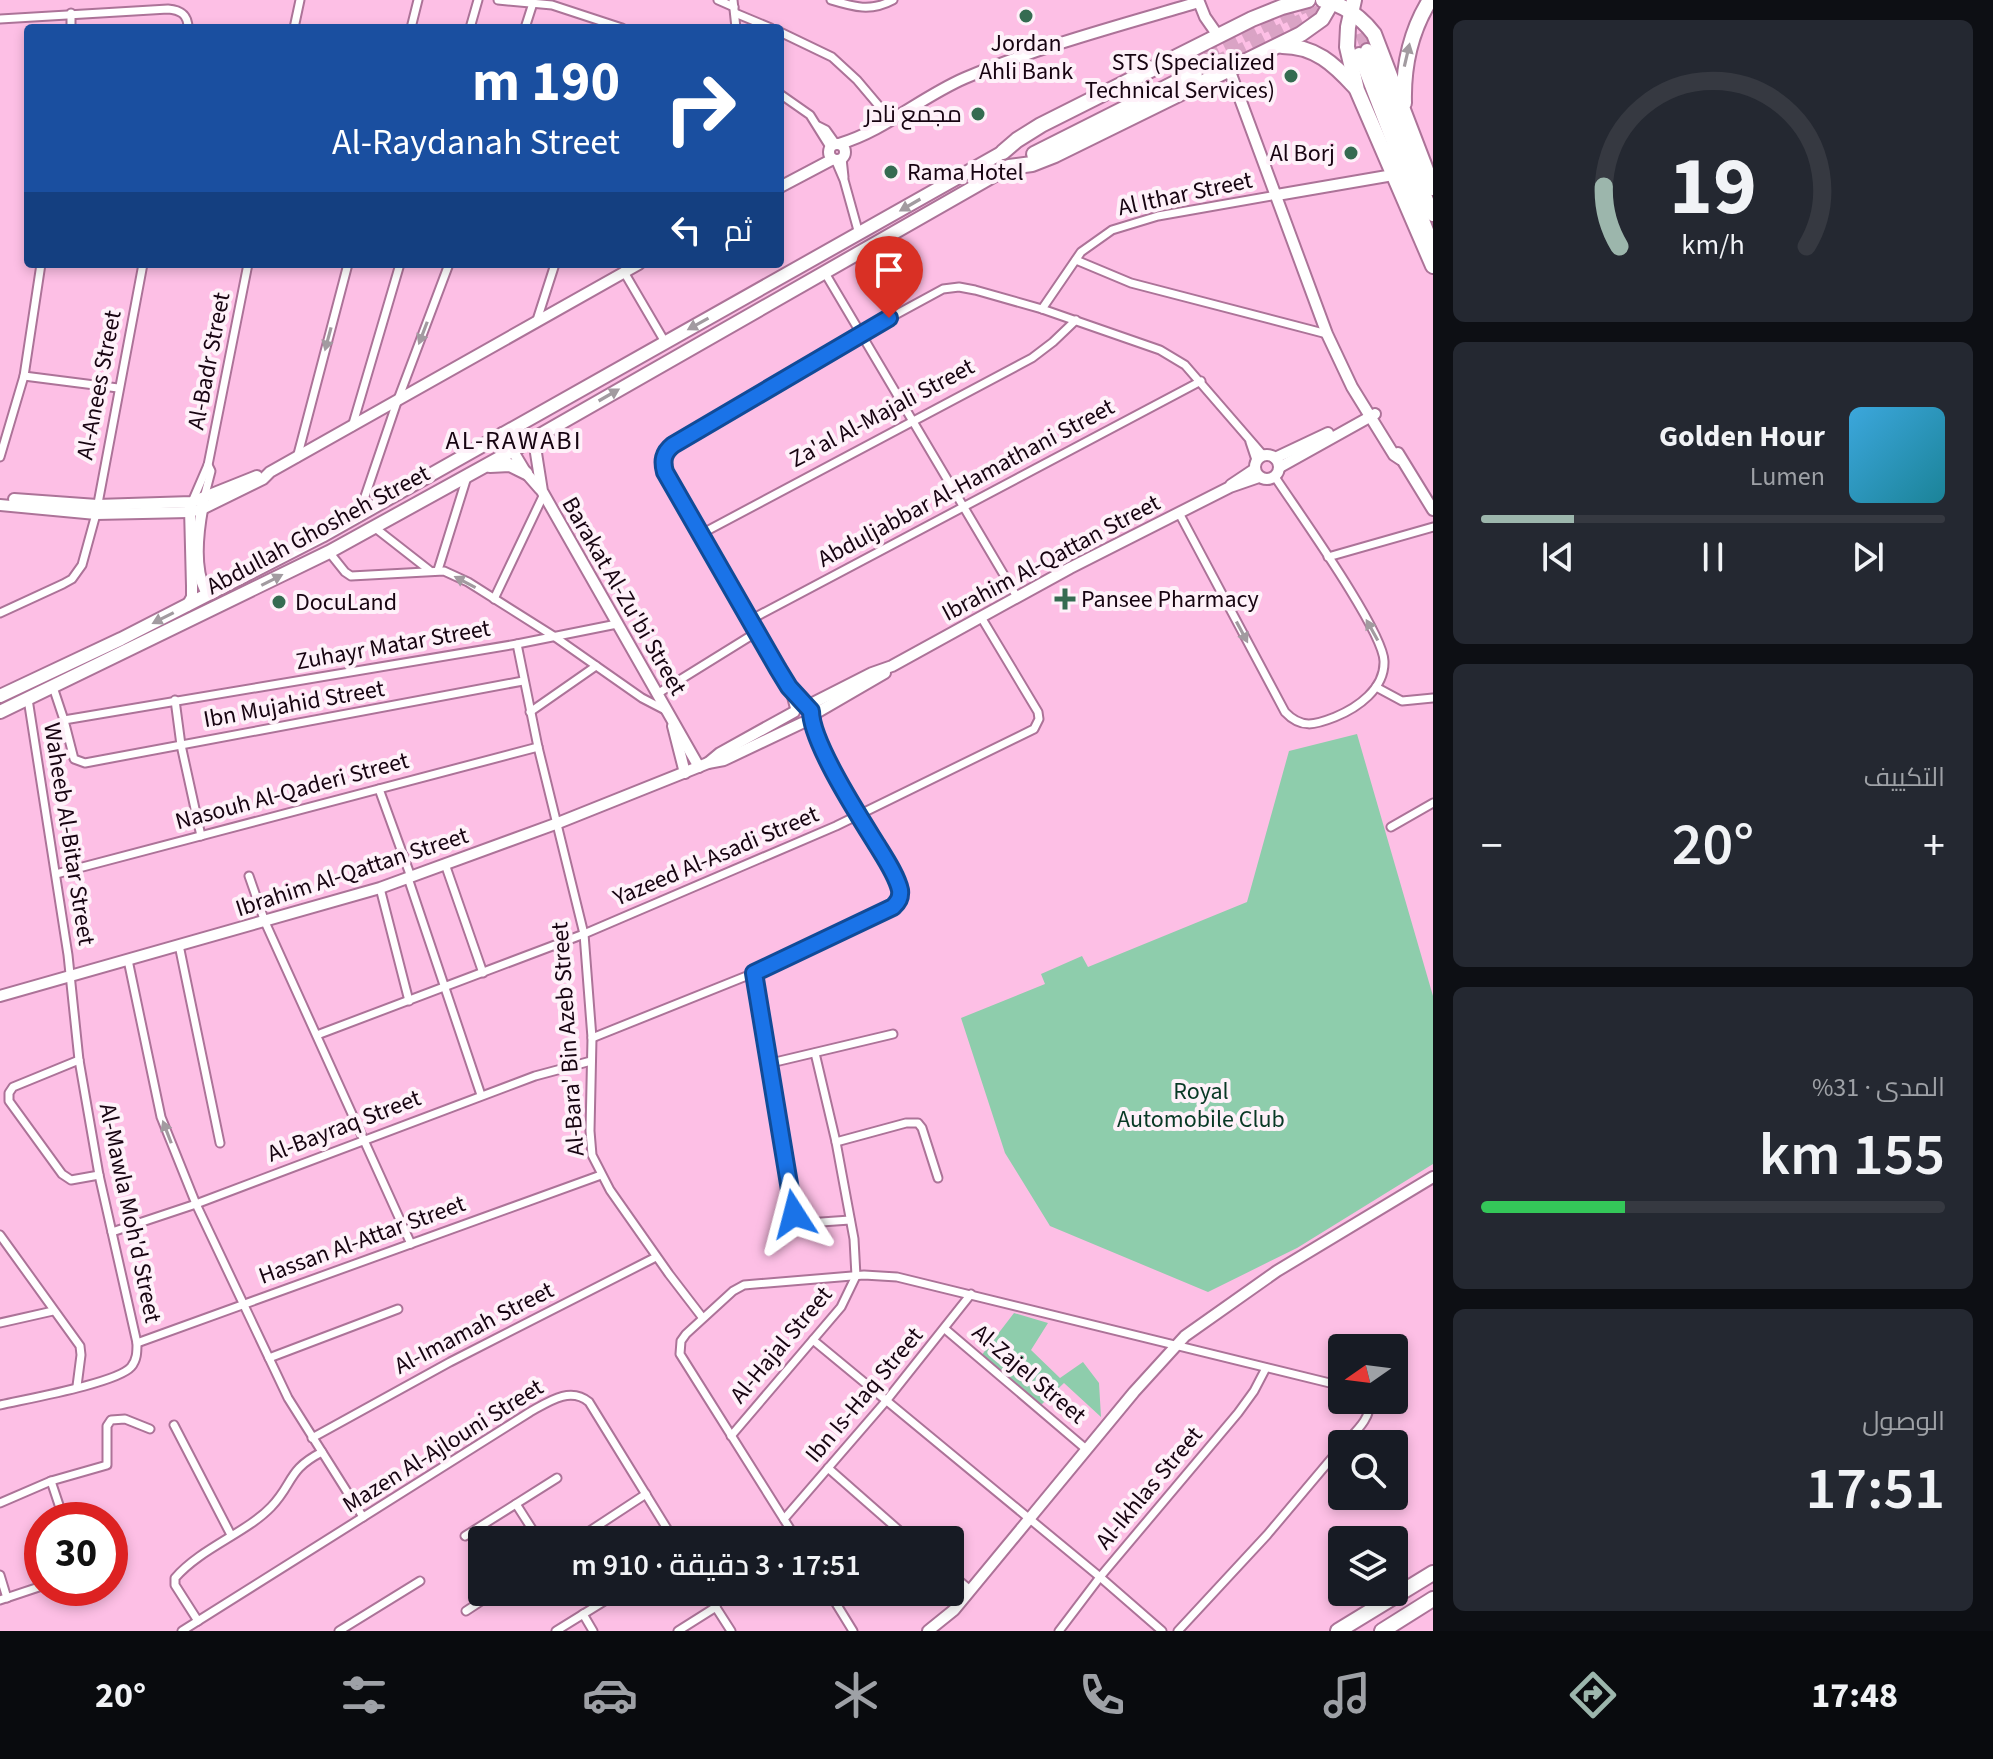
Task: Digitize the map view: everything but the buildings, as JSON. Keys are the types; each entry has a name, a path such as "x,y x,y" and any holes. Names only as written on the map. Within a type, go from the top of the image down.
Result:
{"highway":[{"path":"1252,19 1274,0"},
{"path":"1003,152 1041,125 1252,19 1308,0"},
{"path":"1404,115 1403,71 1414,31 1430,0"},
{"path":"1009,167 1032,164 1055,155 1278,45 1317,24 1330,1 1352,6 1374,34 1433,188"},
{"path":"1352,6 1347,47 1357,90 1433,266"},
{"path":"1278,45 1317,53 1357,90"},
{"name":"Abdullah Ghosheh Street","path":"1003,152 1190,68 1009,167"},
{"path":"1338,1631 1433,1573"},
{"path":"1382,1631 1433,1599"}],"main road":[{"path":"1433,215 1363,52 1433,246"},
{"name":"Abdullah Ghosheh Street","path":"0,696 215,592 358,516 1003,152"},
{"name":"Abdullah Ghosheh Street","path":"0,712 329,552 467,477 1009,167"},
{"path":"483,467 510,465 526,473"}],"street":[{"path":"129,0 130,11"},
{"path":"295,24 300,0"},
{"path":"412,24 418,0"},
{"path":"471,24 478,0"},
{"path":"498,0 533,3 581,13 611,24"},
{"path":"718,0 764,24"},
{"path":"831,0 860,8 879,7 893,0"},
{"path":"784,185 938,91 1055,45 1199,1 1205,17 1219,37"},
{"path":"526,24 533,3"},
{"path":"0,19 174,9 186,16 187,24"},
{"path":"71,13 71,24"},
{"path":"784,34 832,57 857,80 890,119"},
{"path":"1229,69 1327,334 1394,455 1400,459 1433,510"},
{"path":"784,97 805,110 818,126 826,130 836,152 859,234"},
{"path":"1277,195 1393,175"},
{"name":"Al Ithar Street","path":"1042,309 1081,252 1104,235 1130,223 1277,195"},
{"path":"1076,260 1131,283 1327,334"},
{"path":"0,457 24,376 40,268"},
{"name":"Al-Anees Street","path":"0,613 72,579 82,565 96,509 142,268"},
{"name":"Al-Badr Street","path":"191,507 208,465 247,268"},
{"path":"297,458 347,268"},
{"path":"351,428 399,268"},
{"path":"358,516 447,268"},
{"path":"535,325 554,268"},
{"path":"0,505 96,509 191,507 203,503 253,484 535,325 625,268 665,342"},
{"path":"825,273 1017,597"},
{"path":"592,1038 754,973 896,904 900,897 898,884 820,742 665,472 664,458 668,449 862,333 951,287 966,287 1076,320 1160,350 1185,365 1249,439 1258,465 1269,480 1277,467 1370,412"},
{"name":"Za'al Al-Majali Street","path":"701,534 912,419 1032,358 1076,320"},
{"path":"24,376 118,388"},
{"name":"Abduljabbar Al-Hamathani Street","path":"750,620 1201,381"},
{"name":"Barakat Al-Zu'bi Street","path":"502,433 526,473 543,493 669,716 704,765"},
{"name":"Barakat Al-Zu'bi Street","path":"542,434 536,453 543,493"},
{"name":"Al-Badr Street","path":"203,503 211,471 208,465"},
{"path":"1258,465 1277,467"},
{"name":"Ibrahim Al-Qattan Street","path":"0,996 380,888 724,760 872,673 892,666 1017,597 1230,487 1258,465"},
{"path":"1179,513 1281,706 1290,717 1304,725 1320,723 1351,710 1376,687 1384,666 1383,651 1277,467"},
{"path":"434,570 467,477"},
{"path":"494,599 543,493"},
{"path":"0,498 96,509"},
{"path":"203,503 199,535 200,578 205,590 215,592"},
{"path":"187,606 192,597 191,507"},
{"path":"374,527 434,570 468,582 555,637 669,716"},
{"path":"1328,557 1433,527"},
{"path":"329,552 351,576 434,570"},
{"name":"Yazeed Al-Asadi Street","path":"317,1035 584,934 859,816 1029,732 1038,724 1038,712 981,617"},
{"name":"Zuhayr Matar Street","path":"64,720 517,644 617,624"},
{"path":"657,694 757,632"},
{"name":"Al-Bara' Bin Azeb Street","path":"517,644 538,747 584,934 592,1038 590,1145 601,1175 656,1257 702,1317"},
{"path":"530,712 596,666"},
{"name":"Ibn Mujahid Street","path":"64,720 74,759 85,763 523,681"},
{"path":"53,687 64,720"},
{"path":"1376,687 1402,701 1433,698"},
{"name":"Waheeb Al-Bitar Street","path":"28,699 70,976"},
{"path":"175,700 181,745 201,836"},
{"name":"Barakat Al-Zu'bi Street","path":"669,716 685,773"},
{"name":"Nasouh Al-Qaderi Street","path":"56,874 538,747"},
{"path":"379,789 481,1095"},
{"path":"1391,827 1433,803"},
{"path":"445,864 483,973"},
{"path":"249,876 265,922 411,1244"},
{"path":"380,888 409,1001"},
{"path":"179,945 220,1143"},
{"path":"128,960 161,1117 196,1204 288,1398 363,1517"},
{"path":"754,973 796,1217 807,1223 850,1220"},
{"name":"Al-Mawla Moh'd Street","path":"0,1405 99,1383 124,1373 135,1361 137,1343 99,1175 79,1060 70,976"},
{"path":"771,1063 893,1034"},
{"path":"815,1053 836,1142 856,1276"},
{"path":"79,1060 13,1087 9,1101 62,1174 71,1180 99,1175"},
{"name":"Al-Bayraq Street","path":"112,1232 196,1204 481,1095 563,1066 591,1061"},
{"path":"836,1142 906,1123 918,1123 938,1178"},
{"name":"Hassan Al-Attar Street","path":"137,1343 601,1175"},
{"path":"928,1631 954,1610 1176,1344 1216,1312 1277,1271 1433,1177"},
{"path":"0,1235 80,1346 77,1386"},
{"name":"Al-Imamah Street","path":"312,1438 450,1362 656,1257"},
{"path":"788,1526 680,1354 681,1341 702,1317 744,1285 856,1276 897,1277 1328,1383"},
{"name":"Al-Hajal Street","path":"731,1436 847,1298 856,1276"},
{"name":"Ibn Is-Haq Street","path":"784,1519 886,1401 971,1294"},
{"path":"269,1358 398,1309"},
{"path":"0,1323 53,1311"},
{"name":"Al-Zajel Street","path":"945,1329 1086,1449"},
{"path":"813,1340 1162,1631"},
{"name":"Al-Ikhlas Street","path":"1059,1631 1100,1577 1238,1413 1266,1368"},
{"name":"Mazen Al-Ajlouni Street","path":"182,1631 530,1412 551,1400 570,1395 577,1395 589,1402 665,1526"},
{"path":"1356,1430 1368,1414"},
{"path":"0,1503 51,1481 107,1465 107,1426 111,1420 125,1419 150,1429"},
{"path":"174,1425 231,1535"},
{"path":"198,1621 177,1587 175,1578 269,1509 294,1471 322,1452"},
{"path":"1178,1631 1267,1535 1328,1463"},
{"path":"828,1468 894,1526"},
{"path":"465,1536 557,1478"},
{"path":"51,1481 58,1502"},
{"path":"597,1526 646,1494"},
{"path":"516,1504 530,1526"},
{"path":"0,1575 3,1599 24,1592"},
{"path":"339,1631 420,1581"},
{"path":"964,1585 970,1590"},
{"path":"466,1611 474,1606"},
{"path":"556,1631 596,1606"},
{"path":"838,1606 853,1631"},
{"path":"678,1631 716,1607 731,1631"},
{"path":"583,1614 593,1631"}],"green space":[{"name":"Royal Automobile Club","path":"1357,734 1433,996 1433,1164 1297,1248 1208,1292 1050,1226 1005,1153 961,1018 1045,984 1041,974 1082,956 1088,967 1247,902 1289,751"},
{"path":"1014,1313 1048,1323 1031,1350 1060,1378 1083,1362 1099,1383 1101,1417 1064,1383 1041,1405 981,1356"}],"tunnel":[{"path":"1195,73 1344,0"},
{"path":"1186,64 1310,3"},
{"path":"1355,16 1367,50"}],"place":[{"name":"Jordan Ahli Bank","path":"1026,16"},
{"name":"STS (Specialized Technical Services)","path":"1291,76"},
{"name":"مجمع نادر","path":"978,114"},
{"name":"Al Borj","path":"1351,153"},
{"name":"Rama Hotel","path":"891,172"},
{"name":"Pansee Pharmacy","path":"1065,599"},
{"name":"DocuLand","path":"279,602"}],"district":[{"name":"AL-RAWABI","path":"514,440"}],"route":[{"path":"794,1214 754,973 893,907 900,897 900,891 820,742 811,711 789,687 778,669 665,472 663,462 664,455 673,445 889,318"}]}
